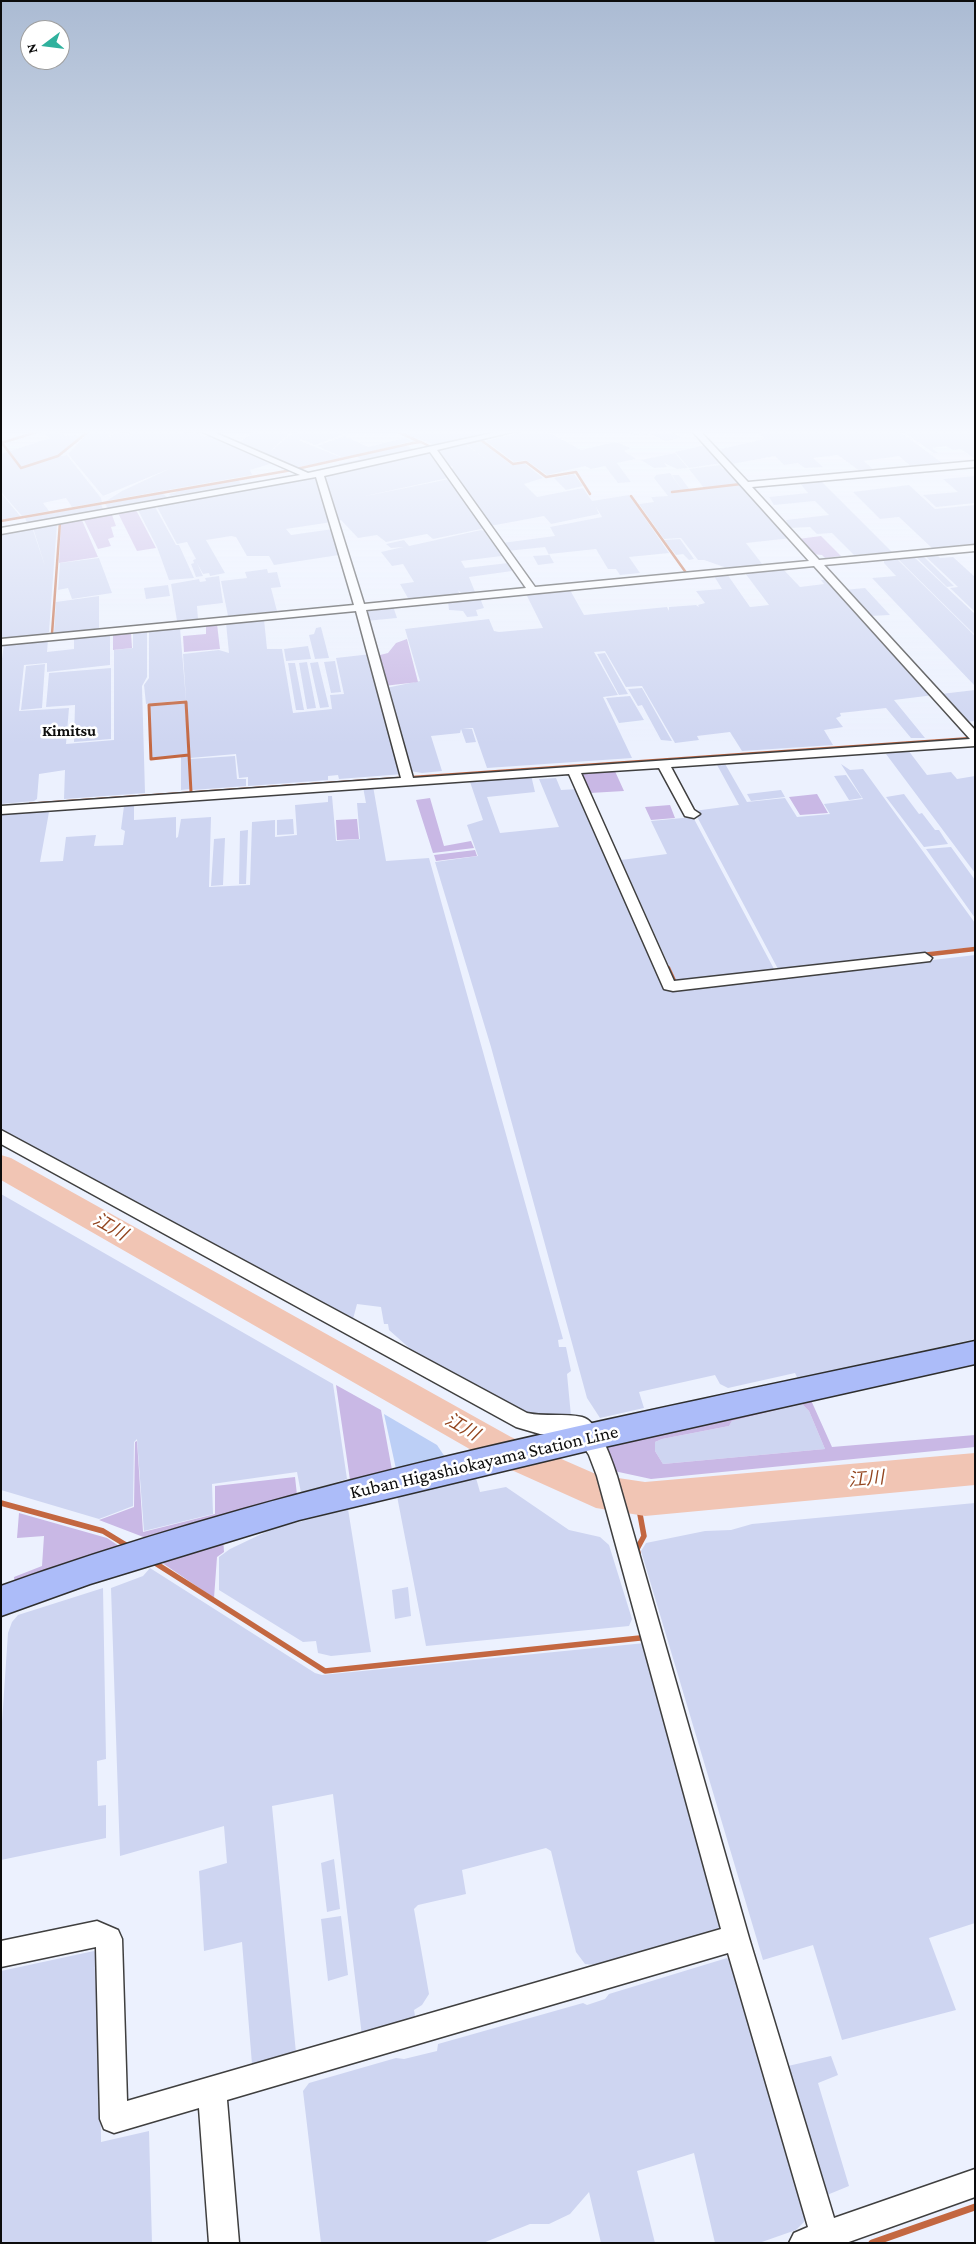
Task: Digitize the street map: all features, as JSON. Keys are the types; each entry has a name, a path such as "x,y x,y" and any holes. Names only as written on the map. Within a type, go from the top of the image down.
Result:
{"main road":[{"name":"Kuban Higashiokayama Station Line","path":"1,1601 90,1569 299,1506 580,1439 975,1352"}],"street":[{"path":"338,536 360,606 408,778"},
{"path":"494,536 532,590"},
{"path":"793,536 974,737"},
{"path":"1,642 975,548"},
{"path":"1,810 408,778 573,770 975,742"},
{"path":"663,763 689,813 694,814"},
{"path":"573,770 669,985 925,958"},
{"path":"1,1136 523,1421 540,1426 581,1426 580,1439 604,1471 620,1524 739,1945 819,2241 975,2183"},
{"path":"1,1954 97,1934 109,1939 114,2118 212,2096 739,1945"},
{"path":"212,2096 224,2243"}],"shaded area":[{"path":"1,536 35,536 45,566 35,536 56,536 49,632 46,634 1,639"},
{"path":"60,536 89,536 98,557 59,563"},
{"path":"92,536 114,536 108,539 111,546 98,549"},
{"path":"129,536 150,536 156,548 137,551"},
{"path":"151,536 171,536 176,545 179,545 194,578 169,580"},
{"path":"173,536 335,536 341,554 274,565 269,556 247,556 236,537 231,536 206,540 225,573 210,576 209,573 203,574 197,563 203,576 196,577 191,564 196,559 187,542 177,544"},
{"path":"356,536 372,536 358,538"},
{"path":"378,536 418,536 386,542"},
{"path":"429,536 449,536 433,539"},
{"path":"455,536 487,536 502,556 461,561 465,568 508,563 512,571 469,577 475,592 461,593 458,590 460,595 409,600 400,584 414,582 403,564 392,566 381,552 403,547 391,548 386,544 404,540 409,546"},
{"path":"555,536 657,536 669,553 629,557 640,573 620,575 616,569 608,569 596,549 549,554 554,563 538,565 533,556 549,555 545,547 507,551 502,543"},
{"path":"662,536 790,536 792,538 746,543 763,565 727,568 704,560 698,560 681,538 664,539"},
{"path":"821,536 841,556 825,558 822,555 811,554 798,539"},
{"path":"835,536 876,536 892,552 854,555"},
{"path":"919,536 975,536 975,545 933,549"},
{"path":"680,539 694,559 689,560 683,554 676,555 664,540"},
{"path":"936,554 940,558 953,557 975,577 975,612 950,588 958,587 924,555"},
{"path":"914,557 975,614 975,635 897,558"},
{"path":"916,557 924,557 954,586 947,587"},
{"path":"99,558 112,593 72,599 68,588 58,590 60,563"},
{"path":"893,558 898,560 975,636 975,686 872,578 896,576 884,563 884,559"},
{"path":"267,569 268,573 277,572 281,587 271,588 277,611 228,616 221,581 247,578 245,572"},
{"path":"783,569 800,587 824,584 821,580 829,579 872,625 867,626 874,628 934,695 894,700 925,738 911,738 886,708 840,713 841,716 836,718 843,727 824,730 833,745 742,751 730,732 697,736 699,740 675,743 642,686 626,687 605,651 594,652 618,695 603,697 632,758 487,768 473,728 462,729 472,729 476,742 466,743 461,729 460,733 431,736 442,771 422,773 410,771 386,688 420,681 405,629 489,619 494,631 499,632 543,628 526,594 570,590 584,615 667,607 669,611 669,607 696,605 699,607 698,605 705,603 696,591 722,589 714,576 727,574 750,607 769,605 745,573"},
{"path":"219,576 223,603 197,606 198,619 177,621 171,584 199,579 200,582 206,581 205,578"},
{"path":"168,585 170,596 146,599 144,588"},
{"path":"865,588 890,615 869,616 844,590"},
{"path":"99,596 99,629 54,633 56,602"},
{"path":"480,598 484,608 476,610 478,616 467,617 463,611 449,610 448,601"},
{"path":"393,606 397,618 366,621 366,609"},
{"path":"264,619 267,649 282,649 293,713 332,709 330,695 344,694 336,658 371,654 403,774 339,779 338,775 328,776 328,780 248,786 248,777 239,778 236,754 190,758 183,654 219,650 229,653 226,623"},
{"path":"217,624 220,649 184,652 183,636 206,634 206,625"},
{"path":"321,627 329,658 315,659 309,635 314,634 316,628"},
{"path":"180,628 186,700 146,704 144,685 149,678 149,632"},
{"path":"147,631 147,677 142,686 145,793 64,799 65,770 39,774 37,799 34,801 1,804 1,666 4,644 48,640 47,652 74,649 74,638 106,634 110,636 110,665 47,672 47,663 24,665 19,711 69,708 66,744 114,740 114,650 133,648 133,633"},
{"path":"131,633 132,648 113,650 113,634"},
{"path":"407,639 418,682 384,686 376,656 388,653 396,643"},
{"path":"308,646 311,659 286,661 284,649"},
{"path":"605,653 628,694 619,695 597,654"},
{"path":"335,661 341,692 331,693 324,662"},
{"path":"307,662 316,708 307,709 299,663"},
{"path":"318,662 329,707 320,708 310,663"},
{"path":"288,663 295,663 304,710 296,710"},
{"path":"45,664 42,708 21,710 26,666"},
{"path":"111,668 111,739 74,742 75,705 46,707 49,673"},
{"path":"642,688 672,741 661,740 642,705 638,706 628,689"},
{"path":"975,690 975,721 966,722 941,694"},
{"path":"630,696 644,720 619,723 606,698"},
{"path":"185,702 190,789 181,790 181,755 152,758 150,705"},
{"path":"908,750 927,775 951,772 957,779 975,776 975,873 886,754 891,753 890,751"},
{"path":"235,756 237,779 246,779 246,786 192,790 190,759"},
{"path":"724,762 747,802 785,798 797,817 830,814 824,804 863,799 841,764 850,770 863,769 975,923 975,947 778,969 694,811 739,805 716,763"},
{"path":"614,769 624,791 590,793 579,771"},
{"path":"531,775 535,792 487,797 500,833 559,827 539,779 556,778 561,790 578,789 678,990 975,955 975,1339 798,1379 795,1373 728,1388 720,1384 715,1375 639,1392 644,1408 600,1418 587,1398 491,1047 435,862 478,856 467,825 483,820 469,779"},
{"path":"846,775 862,798 849,800 834,776"},
{"path":"373,786 386,861 429,858 563,1339 558,1340 559,1347 566,1347 571,1371 567,1374 571,1416 541,1421 415,1353 389,1330 388,1324 384,1324 381,1307 357,1304 353,1319 349,1320 1,1130 1,812 47,810 49,812 40,862 63,861 66,837 96,835 94,846 123,845 125,831 121,829 124,806 134,806 134,820 176,817 176,838 178,837 181,819 211,817 209,887 250,885 252,822 275,820 275,837 297,835 295,805 328,802 328,796 332,796 336,841 360,839 357,803 366,803 363,787"},
{"path":"781,790 785,797 751,801 747,794"},
{"path":"817,794 828,813 800,815 789,797"},
{"path":"904,794 919,814 922,813 935,830 939,830 948,844 924,847 886,797"},
{"path":"430,798 444,846 471,841 474,848 433,853 416,800"},
{"path":"670,805 675,818 651,820 645,807"},
{"path":"693,817 774,969 676,981 621,860 667,854 651,821"},
{"path":"293,819 294,834 277,835 277,820"},
{"path":"357,819 359,839 337,840 336,820"},
{"path":"248,830 246,884 239,884 240,831"},
{"path":"225,838 223,885 211,886 214,839"},
{"path":"951,847 975,880 975,918 926,849"},
{"path":"475,850 477,856 436,861 434,855"},
{"path":"1,1194 333,1384 347,1479 301,1493 297,1472 212,1484 213,1514 144,1531 137,1439 134,1442 133,1506 99,1519 1,1490"},
{"path":"336,1385 381,1410 392,1470 350,1480"},
{"path":"810,1398 832,1447 975,1435 975,1447 651,1479 614,1471 607,1452 607,1445","holes":["802,1404 809,1411 825,1449 663,1464 655,1451 655,1442 662,1439 729,1426 732,1421"]},
{"path":"802,1404 809,1411 825,1449 663,1464 655,1451 655,1442 662,1439 729,1426 732,1421"},
{"path":"137,1441 143,1532 215,1514 215,1486 295,1477 297,1495 146,1538 99,1520 134,1507 135,1442"},
{"path":"476,1478 480,1492 506,1487 569,1530 600,1537 609,1545 632,1619 629,1626 426,1646 397,1496"},
{"path":"975,1503 975,1923 929,1938 956,2010 842,2040 813,1945 763,1960 641,1551 646,1543 705,1531 731,1530 752,1524"},
{"path":"348,1509 371,1652 331,1656 318,1653 316,1641 303,1642 219,1590 219,1557 230,1549 272,1529"},
{"path":"19,1513 107,1538 122,1548 15,1584 14,1577 42,1566 44,1536 17,1538"},
{"path":"223,1537 224,1552 217,1557 214,1598 155,1558"},
{"path":"150,1568 315,1673 322,1675 645,1643 723,1920 720,1931 604,1966 585,1964 576,1952 551,1851 546,1848 462,1870 466,1894 418,1905 414,1909 429,1994 422,2005 414,2010 416,2022 362,2036 333,1794 272,1806 296,2053 252,2064 242,1942 204,1951 199,1871 227,1863 224,1826 120,1856 111,1588 143,1576"},
{"path":"408,1587 411,1616 395,1619 392,1590"},
{"path":"103,1588 106,1759 97,1761 98,1806 106,1805 106,1838 1,1860 1,1737 8,1633 12,1622 18,1615"},
{"path":"334,1859 340,1909 327,1912 321,1863"},
{"path":"341,1916 348,1975 328,1981 321,1919"},
{"path":"94,1951 98,1955 99,1961 101,2142 149,2131 152,2243 1,2243 1,1971"},
{"path":"727,1958 737,1966 806,2210 804,2222 796,2230 759,2243 715,2243 694,2153 637,2171 655,2243 601,2243 589,2192 570,2214 549,2224 530,2224 483,2243 321,2243 303,2091 309,2083 396,2058 404,2059 437,2051 438,2044 583,2003 587,2005 605,1999 609,1994"},
{"path":"831,2056 838,2075 818,2083 849,2186 827,2195 788,2066"}],"sand":[{"path":"384,1414 437,1445 445,1457 396,1469"}],"waterway":[{"path":"52,634 59,536"},
{"path":"660,536 687,574"},
{"path":"186,702 189,755 151,759 149,705 186,702"},
{"path":"30,804 975,738"},
{"path":"189,755 191,792"},
{"path":"922,955 975,949"},
{"path":"668,968 675,983 679,983"},
{"name":"江川","path":"1,1166 499,1448 596,1491 645,1499 975,1469"},
{"path":"637,1498 644,1536 637,1549 638,1553"},
{"path":"1,1503 103,1531 126,1545"},
{"path":"152,1561 325,1671 640,1638"},
{"path":"872,2243 975,2207"}],"district":[{"name":"Kimitsu","path":"69,731"}]}
